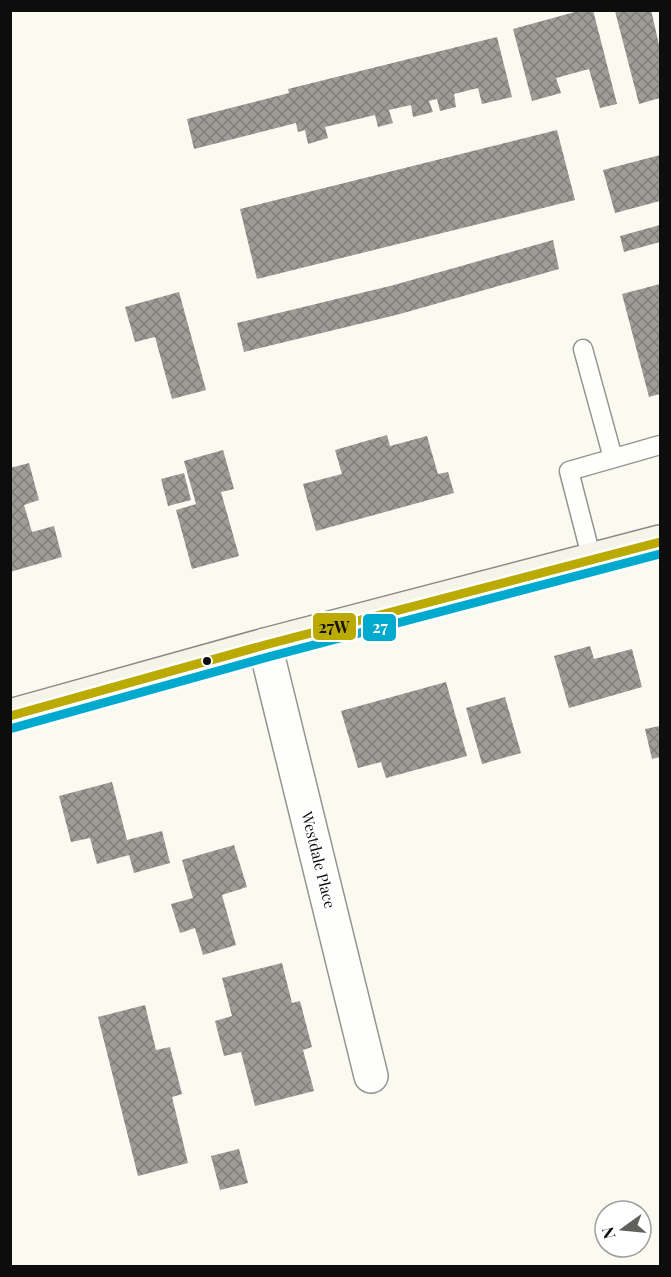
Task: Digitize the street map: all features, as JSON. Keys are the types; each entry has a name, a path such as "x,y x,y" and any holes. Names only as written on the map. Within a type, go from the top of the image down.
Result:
{"main road":[{"path":"10,716 266,645 660,542"}],"street":[{"name":"Westdale Place","path":"266,645 371,1076"}],"lane":[{"path":"583,349 613,458"},
{"path":"592,560 569,471 660,446"}],"building":[{"path":"582,10 593,10 617,104 600,108 589,69 556,78 561,93 532,101 513,29"},
{"path":"651,10 660,49 660,98 639,104 615,11"},
{"path":"497,37 512,97 482,104 478,88 454,94 456,107 440,111 437,99 429,101 433,112 413,117 411,105 389,110 393,123 378,127 375,115 325,127 328,138 308,144 305,130 298,132 296,123 194,149 187,119 289,93 288,89"},
{"path":"557,130 575,200 257,279 240,209"},
{"path":"660,155 660,201 615,213 603,170"},
{"path":"660,225 660,242 624,252 620,236"},
{"path":"553,240 559,269 400,314 244,352 237,323 394,285"},
{"path":"660,284 660,394 649,397 622,294"},
{"path":"179,292 206,390 172,399 155,337 135,342 125,307"},
{"path":"387,435 390,446 427,436 438,474 448,472 454,493 316,531 303,484 342,474 335,450"},
{"path":"223,450 234,489 221,492 239,556 192,569 176,510 196,504 184,461"},
{"path":"29,463 39,500 24,505 32,532 54,526 62,557 10,572 10,468"},
{"path":"184,473 191,500 168,506 161,479"},
{"path":"590,646 594,659 632,649 642,687 569,708 554,656"},
{"path":"446,682 467,756 386,778 381,762 358,768 341,711"},
{"path":"505,697 521,753 482,764 466,708"},
{"path":"660,726 660,757 652,759 645,729"},
{"path":"112,782 127,840 162,831 170,863 134,873 129,855 97,864 90,838 71,842 59,796"},
{"path":"234,845 247,887 222,895 236,945 203,955 195,928 180,933 171,904 193,898 182,860"},
{"path":"282,963 292,1003 300,1001 312,1047 303,1050 314,1091 255,1106 241,1052 224,1056 215,1021 232,1016 222,978"},
{"path":"145,1005 156,1050 170,1047 182,1094 172,1097 188,1163 138,1176 98,1017"},
{"path":"239,1149 248,1183 220,1190 211,1156"}],"transit line":[{"name":"27W","path":"10,716 265,645 660,542"},
{"name":"27","path":"13,728 268,657 660,554"}]}
